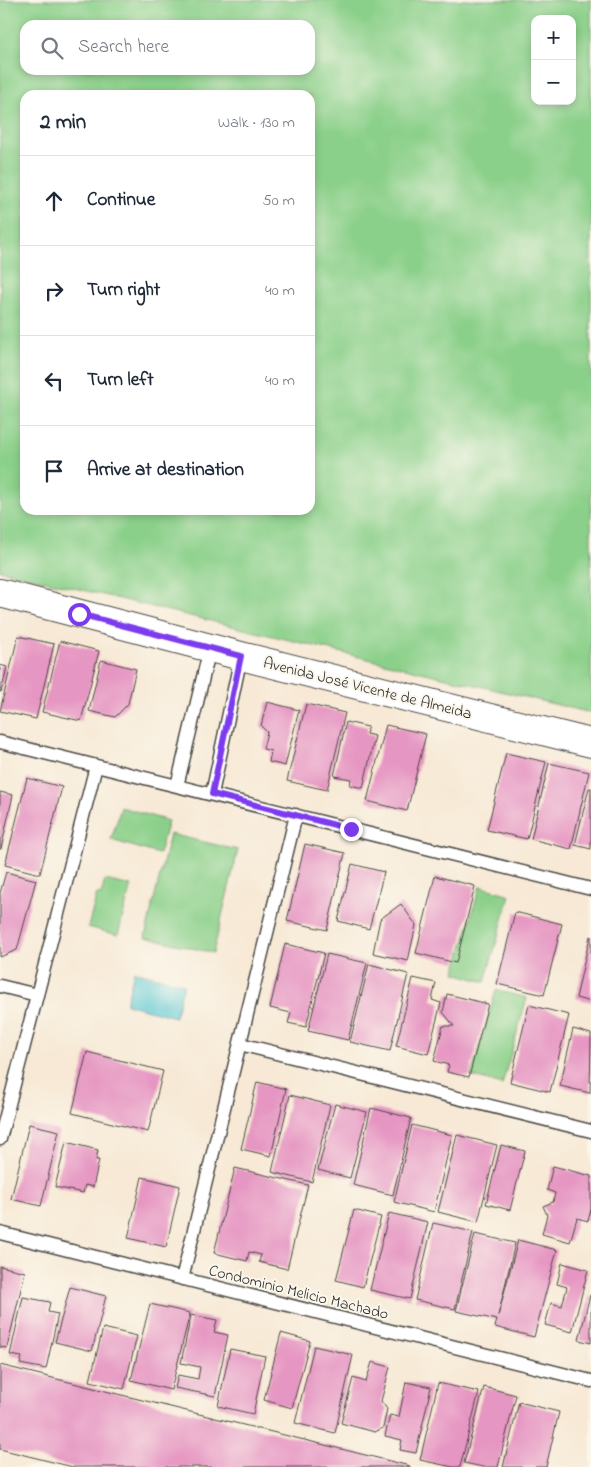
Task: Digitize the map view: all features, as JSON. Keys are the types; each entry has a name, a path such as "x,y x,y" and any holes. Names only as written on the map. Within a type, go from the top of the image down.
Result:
{"street":[{"name":"Avenida José Vicente de Almeida","path":"0,593 241,656 591,742"}],"lane":[{"path":"177,786 210,648"},
{"path":"212,794 241,656"},
{"path":"0,742 591,889"},
{"path":"0,1139 96,766"},
{"path":"182,1279 296,815"},
{"path":"0,986 37,995"},
{"path":"240,1044 591,1131"},
{"name":"Condominio Melicio Machado","path":"0,1233 591,1381"}],"green space":[{"path":"0,0 591,0 591,713 0,570"},
{"path":"121,807 168,821 159,854 111,840"},
{"path":"170,834 238,850 213,953 145,937"},
{"path":"105,880 131,886 118,935 88,927 97,894 101,895"},
{"path":"480,886 510,895 485,982 455,973"},
{"path":"496,990 527,998 502,1085 471,1076"}],"water":[{"path":"134,971 184,984 175,1017 126,1004"}],"building":[{"path":"18,636 54,644 36,719 0,711"},
{"path":"60,641 99,651 81,721 42,712"},
{"path":"101,660 136,669 128,704 115,717 89,711"},
{"path":"0,665 7,667 1,692 0,692"},
{"path":"267,702 299,710 285,766 269,762 271,751 263,749 267,732 261,726"},
{"path":"306,704 345,713 327,790 287,781"},
{"path":"346,722 368,727 366,734 375,736 363,788 350,785 351,779 334,776"},
{"path":"386,725 426,734 407,811 367,801"},
{"path":"506,753 546,762 527,839 487,830"},
{"path":"549,763 589,772 571,849 531,839"},
{"path":"27,778 62,787 40,874 5,865"},
{"path":"589,788 591,788 591,849 575,845"},
{"path":"0,792 13,795 1,849 0,849"},
{"path":"305,844 345,853 327,930 287,921"},
{"path":"352,864 384,872 369,929 338,921"},
{"path":"6,872 36,880 17,950 0,957 0,893"},
{"path":"435,876 475,886 456,963 416,953"},
{"path":"401,904 416,925 408,961 373,953 380,919"},
{"path":"515,912 562,924 544,995 497,984"},
{"path":"591,936 591,1002 576,998"},
{"path":"285,944 324,953 306,1027 288,1023 291,1013 270,1008"},
{"path":"327,954 367,963 348,1040 308,1031"},
{"path":"369,964 408,974 390,1051 350,1042"},
{"path":"413,978 436,983 432,1000 441,1003 428,1054 396,1046"},
{"path":"447,994 488,1004 469,1077 447,1072 449,1065 434,1061 443,1026 454,1026 443,1012"},
{"path":"529,1005 569,1015 550,1092 510,1082"},
{"path":"573,1029 591,1034 590,1093 560,1086"},
{"path":"87,1052 163,1071 148,1132 72,1113"},
{"path":"257,1082 286,1089 271,1156 241,1149"},
{"path":"290,1095 330,1105 312,1182 272,1172"},
{"path":"335,1104 367,1112 350,1178 318,1170"},
{"path":"371,1108 411,1118 393,1195 353,1185"},
{"path":"29,1124 59,1131 41,1206 11,1199"},
{"path":"412,1125 452,1135 434,1212 394,1202"},
{"path":"457,1135 497,1145 478,1222 438,1212"},
{"path":"66,1142 98,1150 96,1160 99,1160 93,1187 85,1185 83,1193 55,1187"},
{"path":"501,1145 525,1151 510,1210 486,1204"},
{"path":"553,1166 591,1176 591,1209 588,1221 577,1218 570,1242 542,1234 547,1215 543,1206 553,1202 555,1193 547,1190"},
{"path":"235,1168 308,1185 287,1269 259,1262 261,1255 249,1252 247,1261 214,1253"},
{"path":"142,1177 180,1186 166,1247 128,1238"},
{"path":"354,1210 381,1217 363,1287 336,1280"},
{"path":"389,1213 428,1222 410,1299 370,1290"},
{"path":"433,1223 473,1232 455,1309 415,1300"},
{"path":"475,1234 515,1243 498,1316 518,1240 557,1250 534,1337 495,1327 497,1320 456,1311"},
{"path":"562,1263 588,1270 572,1332 545,1325 551,1303 562,1306 567,1287 557,1284"},
{"path":"0,1266 25,1272 7,1348 0,1347"},
{"path":"70,1287 106,1296 92,1351 55,1342"},
{"path":"591,1295 591,1343 579,1340"},
{"path":"23,1297 50,1302 48,1312 58,1314 46,1369 20,1364 22,1357 10,1355"},
{"path":"150,1304 190,1313 171,1390 131,1380"},
{"path":"191,1315 217,1320 214,1332 228,1335 215,1396 175,1388 178,1375 198,1379 200,1367 181,1363"},
{"path":"103,1328 137,1336 124,1389 90,1381"},
{"path":"281,1333 310,1341 292,1408 264,1400"},
{"path":"314,1346 353,1355 335,1433 295,1423"},
{"path":"230,1349 265,1356 253,1414 218,1406"},
{"path":"372,1362 390,1367 381,1401 387,1409 383,1428 375,1432 341,1423 353,1378 366,1382"},
{"path":"0,1365 410,1467 73,1467 0,1449"},
{"path":"406,1382 431,1387 416,1453 400,1450 402,1440 385,1436 390,1415 399,1417"},
{"path":"438,1383 479,1392 460,1467 420,1460"},
{"path":"484,1387 516,1395 498,1467 483,1467 464,1463"},
{"path":"519,1402 559,1412 546,1467 503,1467"}],"route":[{"path":"79,614 241,656 212,794 351,829"}]}
